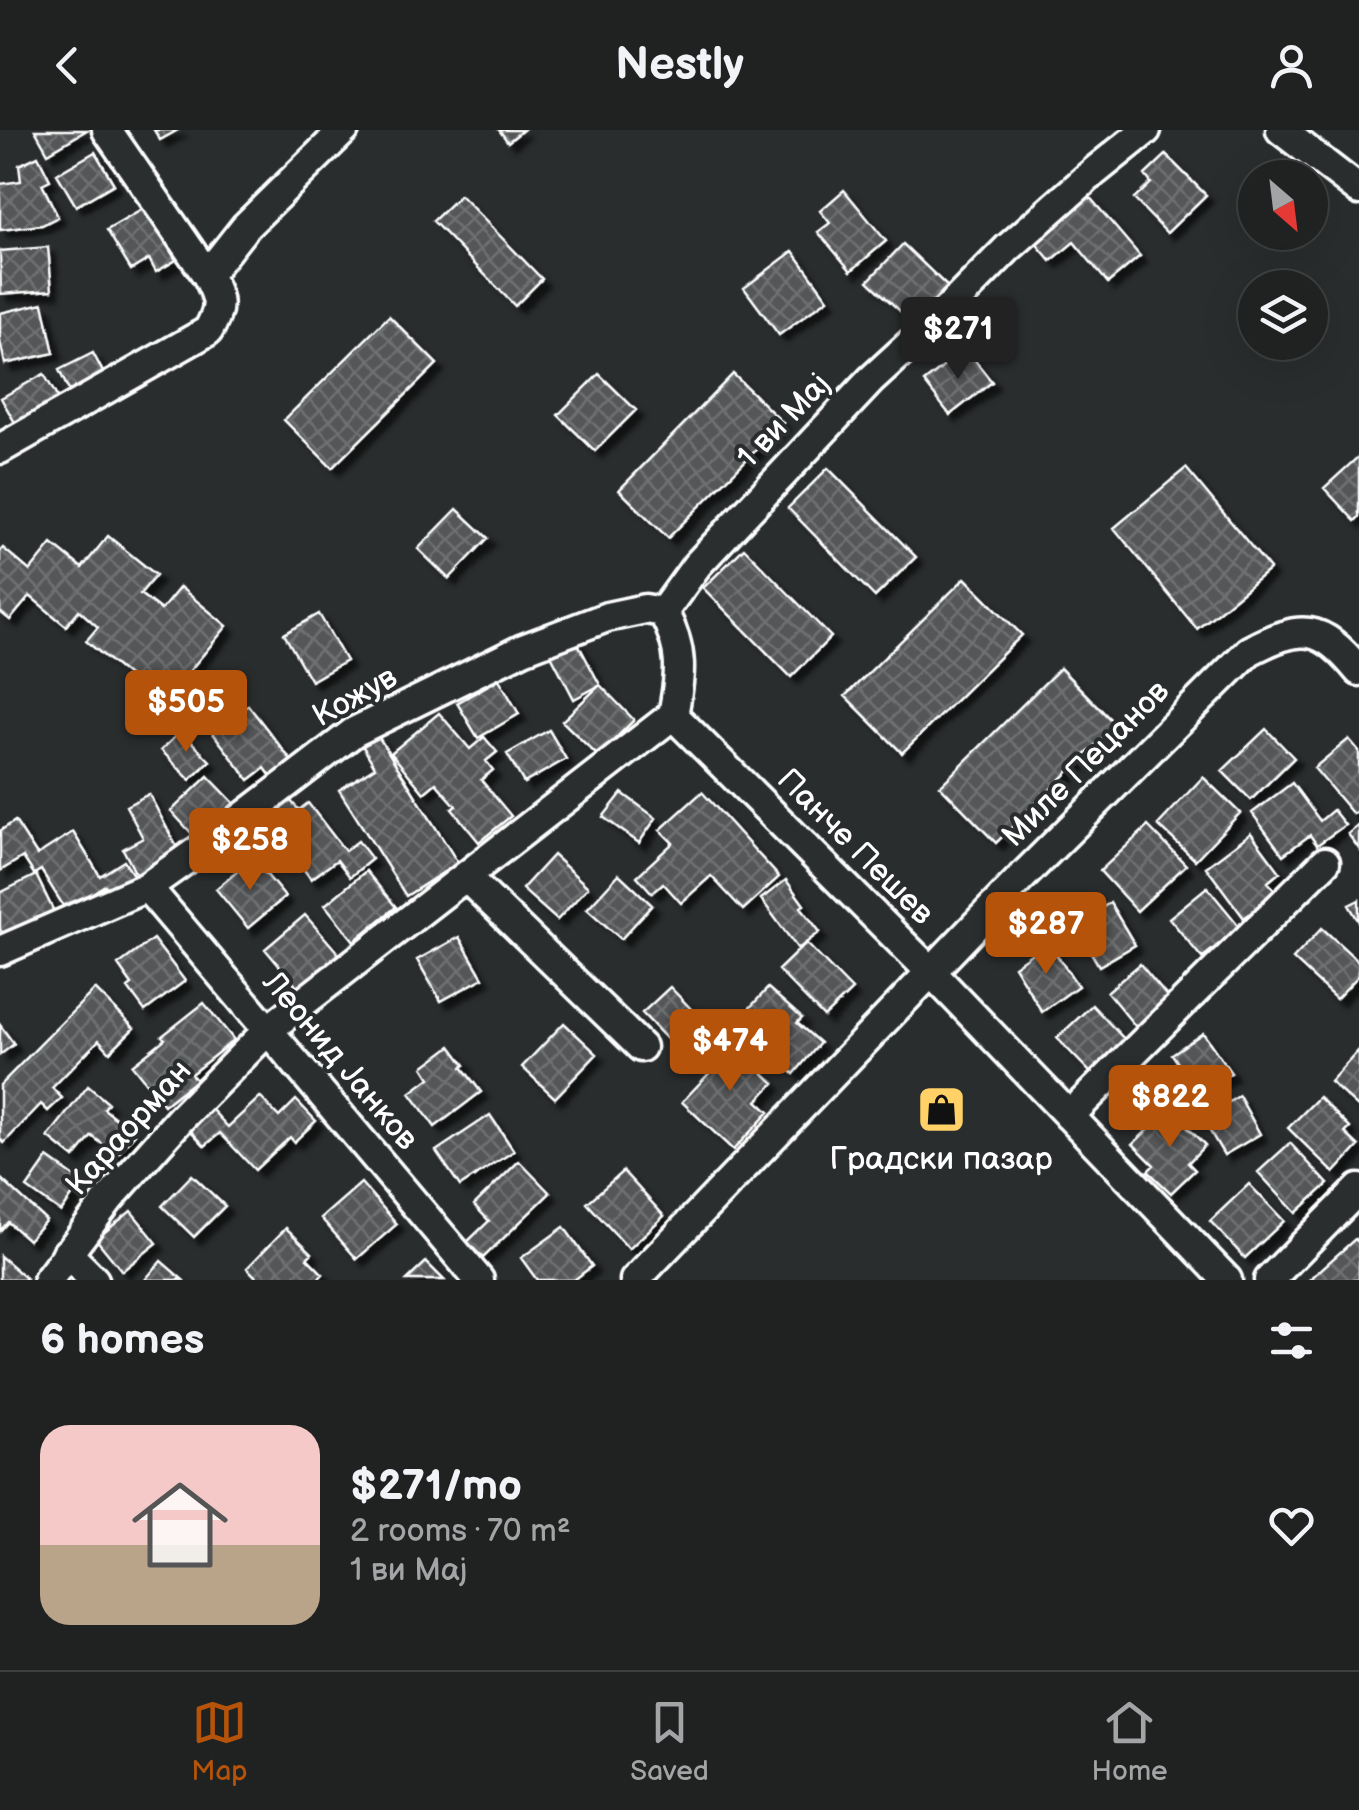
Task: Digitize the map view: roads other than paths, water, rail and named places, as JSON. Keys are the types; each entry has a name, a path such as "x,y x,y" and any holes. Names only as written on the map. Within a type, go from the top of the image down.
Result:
{"street":[{"path":"0,449 208,330 219,311 212,284 106,130"},
{"path":"212,284 245,228 344,130"},
{"name":"1 ви Мај","path":"663,612 697,565 871,380 1008,248 1146,130"},
{"path":"1281,130 1359,190"},
{"name":"Кожув","path":"0,951 147,887 354,732 523,650 608,618 645,609 663,612"},
{"path":"663,612 675,633 680,662 673,715"},
{"name":"Миле Пецанов","path":"634,1280 1020,878 1249,651 1282,634 1303,631 1324,638 1357,665"},
{"name":"Караорман","path":"48,1280 110,1198 268,1029 673,715"},
{"name":"Панче Пешев","path":"673,715 931,972 1227,1280"},
{"path":"1069,1116 1325,862"},
{"path":"466,877 641,1046"},
{"name":"Леонид Јанков","path":"147,887 479,1280"},
{"path":"1269,1280 1359,1189"},
{"path":"67,1253 94,1280"}],"place":[{"name":"Градски пазар","path":"941,1109"}]}
